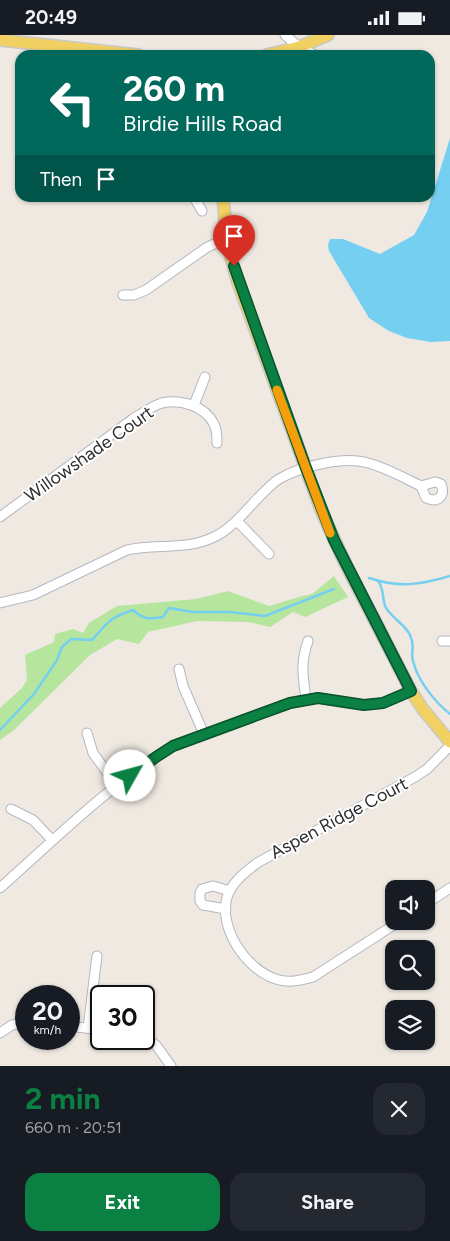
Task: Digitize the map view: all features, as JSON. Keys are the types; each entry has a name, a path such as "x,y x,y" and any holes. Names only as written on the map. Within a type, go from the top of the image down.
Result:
{"main road":[{"path":"288,50 328,35"},
{"path":"0,40 80,50"},
{"path":"223,202 227,242 238,280 334,540 411,691 422,709 450,742"}],"street":[{"path":"285,35 306,50"},
{"path":"197,202 202,211"},
{"path":"123,295 134,295 146,290 206,248 214,244 227,242"},
{"path":"204,377 194,405 209,416 215,425 217,443"},
{"name":"Willowshade Court","path":"0,517 149,409 161,403 176,402 194,405"},
{"path":"0,603 33,595 127,550 140,547 182,546 199,543 214,537 237,521 279,479 306,468 354,460 382,468 421,486"},
{"path":"237,521 269,554"},
{"path":"306,699 302,668 308,641"},
{"path":"180,669 183,686 204,734"},
{"path":"0,888 52,840 117,786 173,746 290,703 306,699 332,699 364,705 383,703 411,691"},
{"path":"87,733 93,753 117,786"},
{"name":"Aspen Ridge Court","path":"386,930 313,977 297,981 280,981 268,977 248,960 233,939 226,923 226,909 230,891 238,878 257,863 415,777 427,769 450,746"},
{"path":"11,809 33,820 52,840"},
{"path":"226,909 203,905 200,901 200,893 202,889 213,886 230,891"},
{"path":"435,898 450,888"},
{"path":"80,1027 88,1028 97,956"},
{"path":"0,1033 15,1024"},
{"path":"155,1044 171,1066"}],"green space":[{"path":"334,576 348,597 305,617 293,612 270,627 248,622 197,621 148,632 139,644 117,639 90,655 14,730 0,740 0,708 22,688 27,680 25,655 54,642 55,634 73,629 83,633 89,623 117,606 196,599 228,591 269,606 312,594"}],"water":[{"path":"450,138 450,341 431,342 407,338 389,331 369,318 329,251 328,245 330,239 343,239 380,254 414,235 427,212 430,202 435,202 435,186"}],"waterway":[{"path":"369,578 390,583 410,584 429,582 450,576"},
{"path":"378,581 385,606 410,635 413,643 413,661 419,676 433,697 450,714"},
{"path":"0,730 34,694 57,660 62,647 71,639 92,640 110,621 125,613 133,610 140,616 147,618 163,617 169,608 193,612 230,612 265,616 334,589"}],"slow traffic":[{"path":"277,390 330,533"}],"route":[{"path":"130,776 173,746 290,703 318,698 364,705 383,703 411,691 345,563 321,510 234,266"}]}
